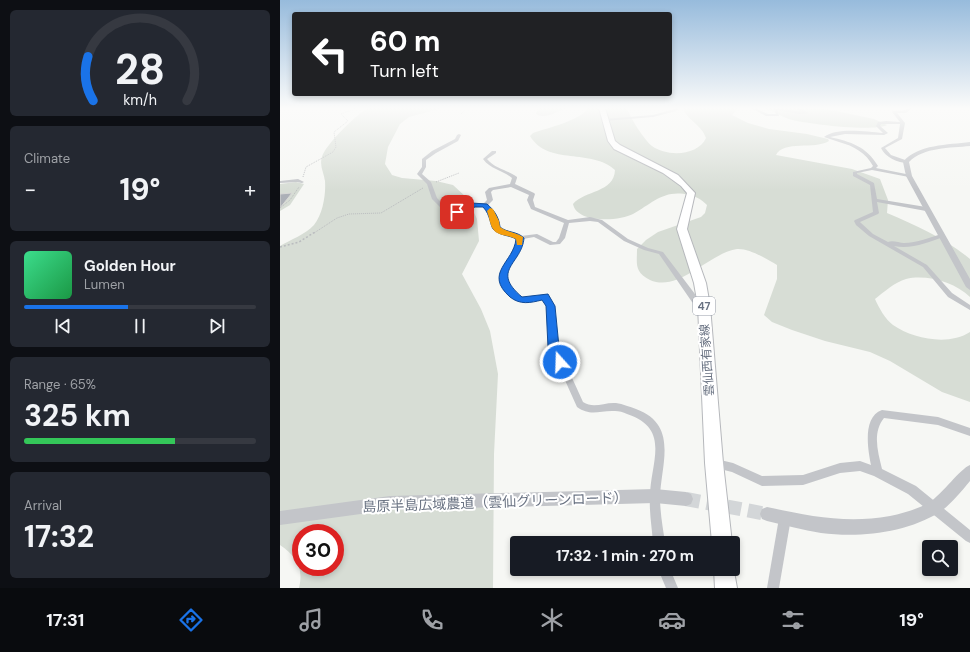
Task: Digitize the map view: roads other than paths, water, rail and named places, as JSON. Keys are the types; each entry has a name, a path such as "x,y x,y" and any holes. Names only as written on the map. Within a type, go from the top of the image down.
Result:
{"main road":[{"name":"雲仙西有家線","path":"610,135 612,141 617,147 672,174 683,182 691,193 682,229 700,283 704,306 714,463 721,536"},
{"path":"725,576 726,588"}],"street":[{"path":"459,135 456,140 434,152 424,160 424,167 419,174 430,184 435,200 450,211 457,212 474,205 485,205 490,200 488,192 491,189 512,184 532,194 530,200 533,208 567,222 590,219 600,221 626,240 646,250 661,253 695,300 704,306"},
{"path":"830,135 827,136 859,146 873,160 876,166 872,169"},
{"path":"901,135 900,139 883,148 889,155 906,162"},
{"path":"970,144 920,152 909,158 906,162 908,176 970,287"},
{"path":"494,152 485,159 489,165 502,172 512,175 515,178 512,184"},
{"path":"908,176 872,169 858,170 855,172 855,175 872,184 871,190 876,213 857,221 858,224 871,235 925,266 950,295 970,308"},
{"path":"280,182 298,180 302,182"},
{"path":"874,200 926,209"},
{"path":"485,205 491,211 496,228 502,232 520,238 535,235 552,244 558,243 562,238 567,222"},
{"path":"866,230 889,242 903,246 942,236"},
{"path":"520,238 519,246 505,267 504,279 507,289 519,300 531,300 545,296 550,306 554,347 580,404 584,408 590,410 616,407 644,416 653,425 658,436 660,448 651,497 658,536"},
{"path":"877,472 871,436 876,420 882,414 938,421 970,432"},
{"path":"714,463 733,468 762,481 803,480 840,468 860,466 877,472 912,490 935,507 970,537"},
{"path":"767,514 828,526 871,526 916,517 935,507 955,489 970,471"},
{"name":"島原半島広域農道（雲仙グリーンロード）","path":"280,518 390,503 651,497 686,499"},
{"path":"773,588 785,518"},
{"path":"667,576 672,588"}],"tunnel":[{"path":"686,499 767,514"}]}
